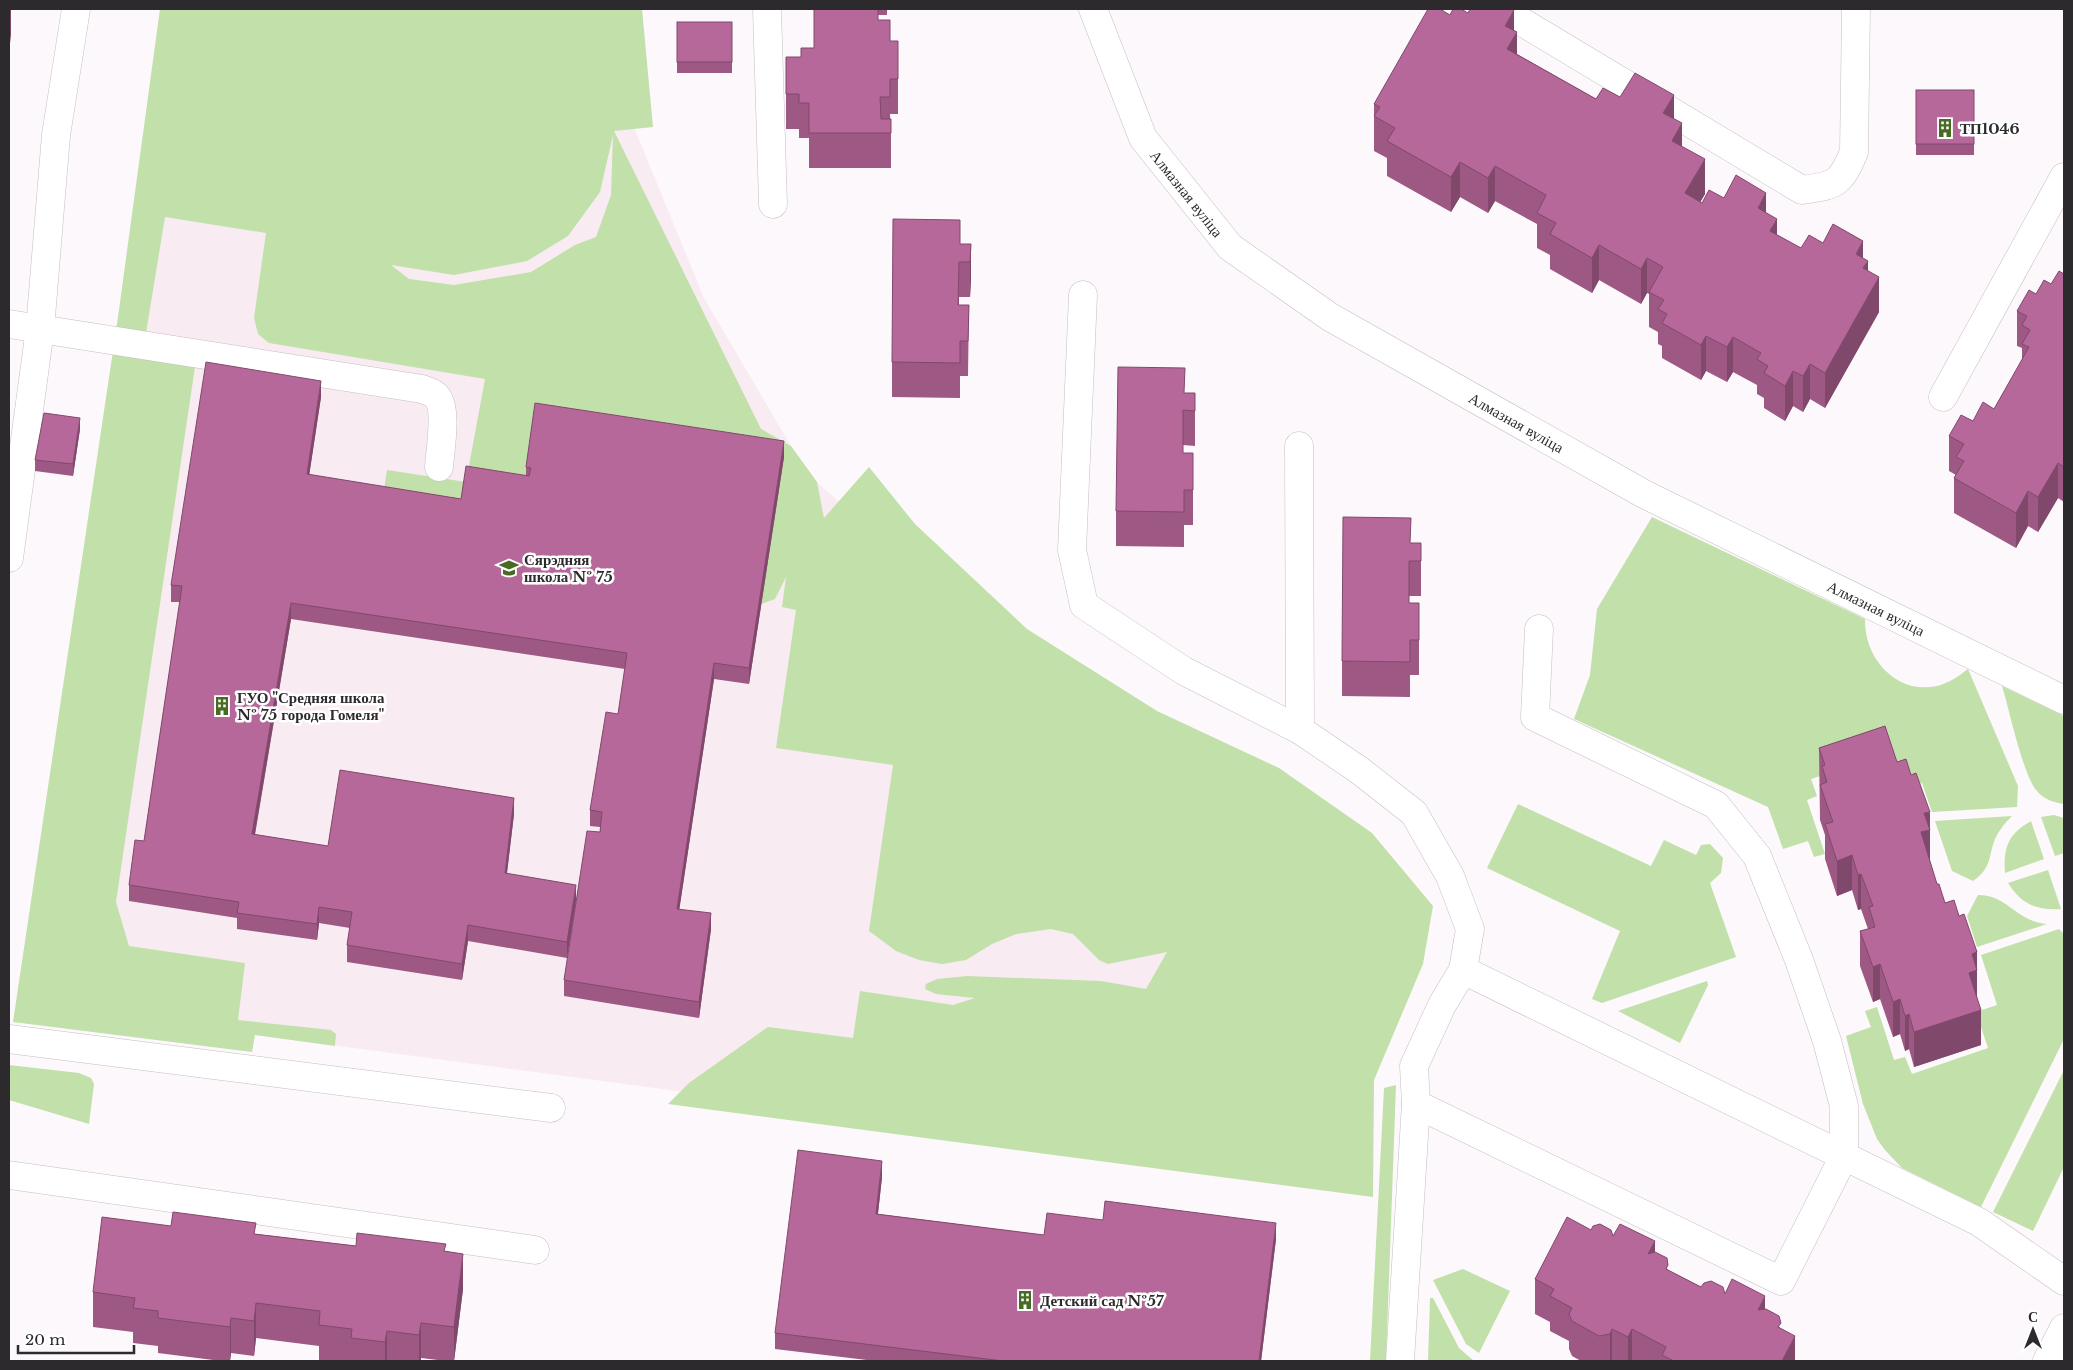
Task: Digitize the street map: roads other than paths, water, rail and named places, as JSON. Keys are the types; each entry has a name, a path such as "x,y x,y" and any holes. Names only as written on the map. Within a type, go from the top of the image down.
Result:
{"street":[{"path":"9,558 40,329 56,135 76,9"},
{"path":"767,9 773,204"},
{"name":"Алмазная вуліца","path":"1093,9 1143,138 1230,247 1330,317 1644,494 2064,700"},
{"path":"1506,9 1522,22 1802,190 1830,186 1846,172 1854,152 1856,9"},
{"path":"1943,397 2064,177"},
{"path":"1083,294 1072,550 1084,605 1184,671 1300,730 1359,770 1414,813 1450,876 1470,929 1463,970 1442,1005 1414,1066 1416,1104 1400,1361"},
{"path":"9,324 422,389 436,395 441,403 439,467"},
{"path":"1299,446 1300,730"},
{"path":"1416,1104 1781,1281 1844,1156 1844,1106 1827,1041 1794,947 1757,856 1716,804 1535,717 1539,629"},
{"path":"1463,970 1979,1222 2064,1280"},
{"path":"9,1040 551,1108"},
{"path":"9,1175 535,1250"},
{"path":"2047,1361 2064,1328"}],"place":[{"name":"ТП1046","path":"1945,128"},
{"name":"Сярэдняя школа № 75","path":"509,568"},
{"name":"ГУО \"Средняя школа № 75 города Гомеля\"","path":"222,706"},
{"name":"Детский сад №57","path":"1025,1300"}]}
